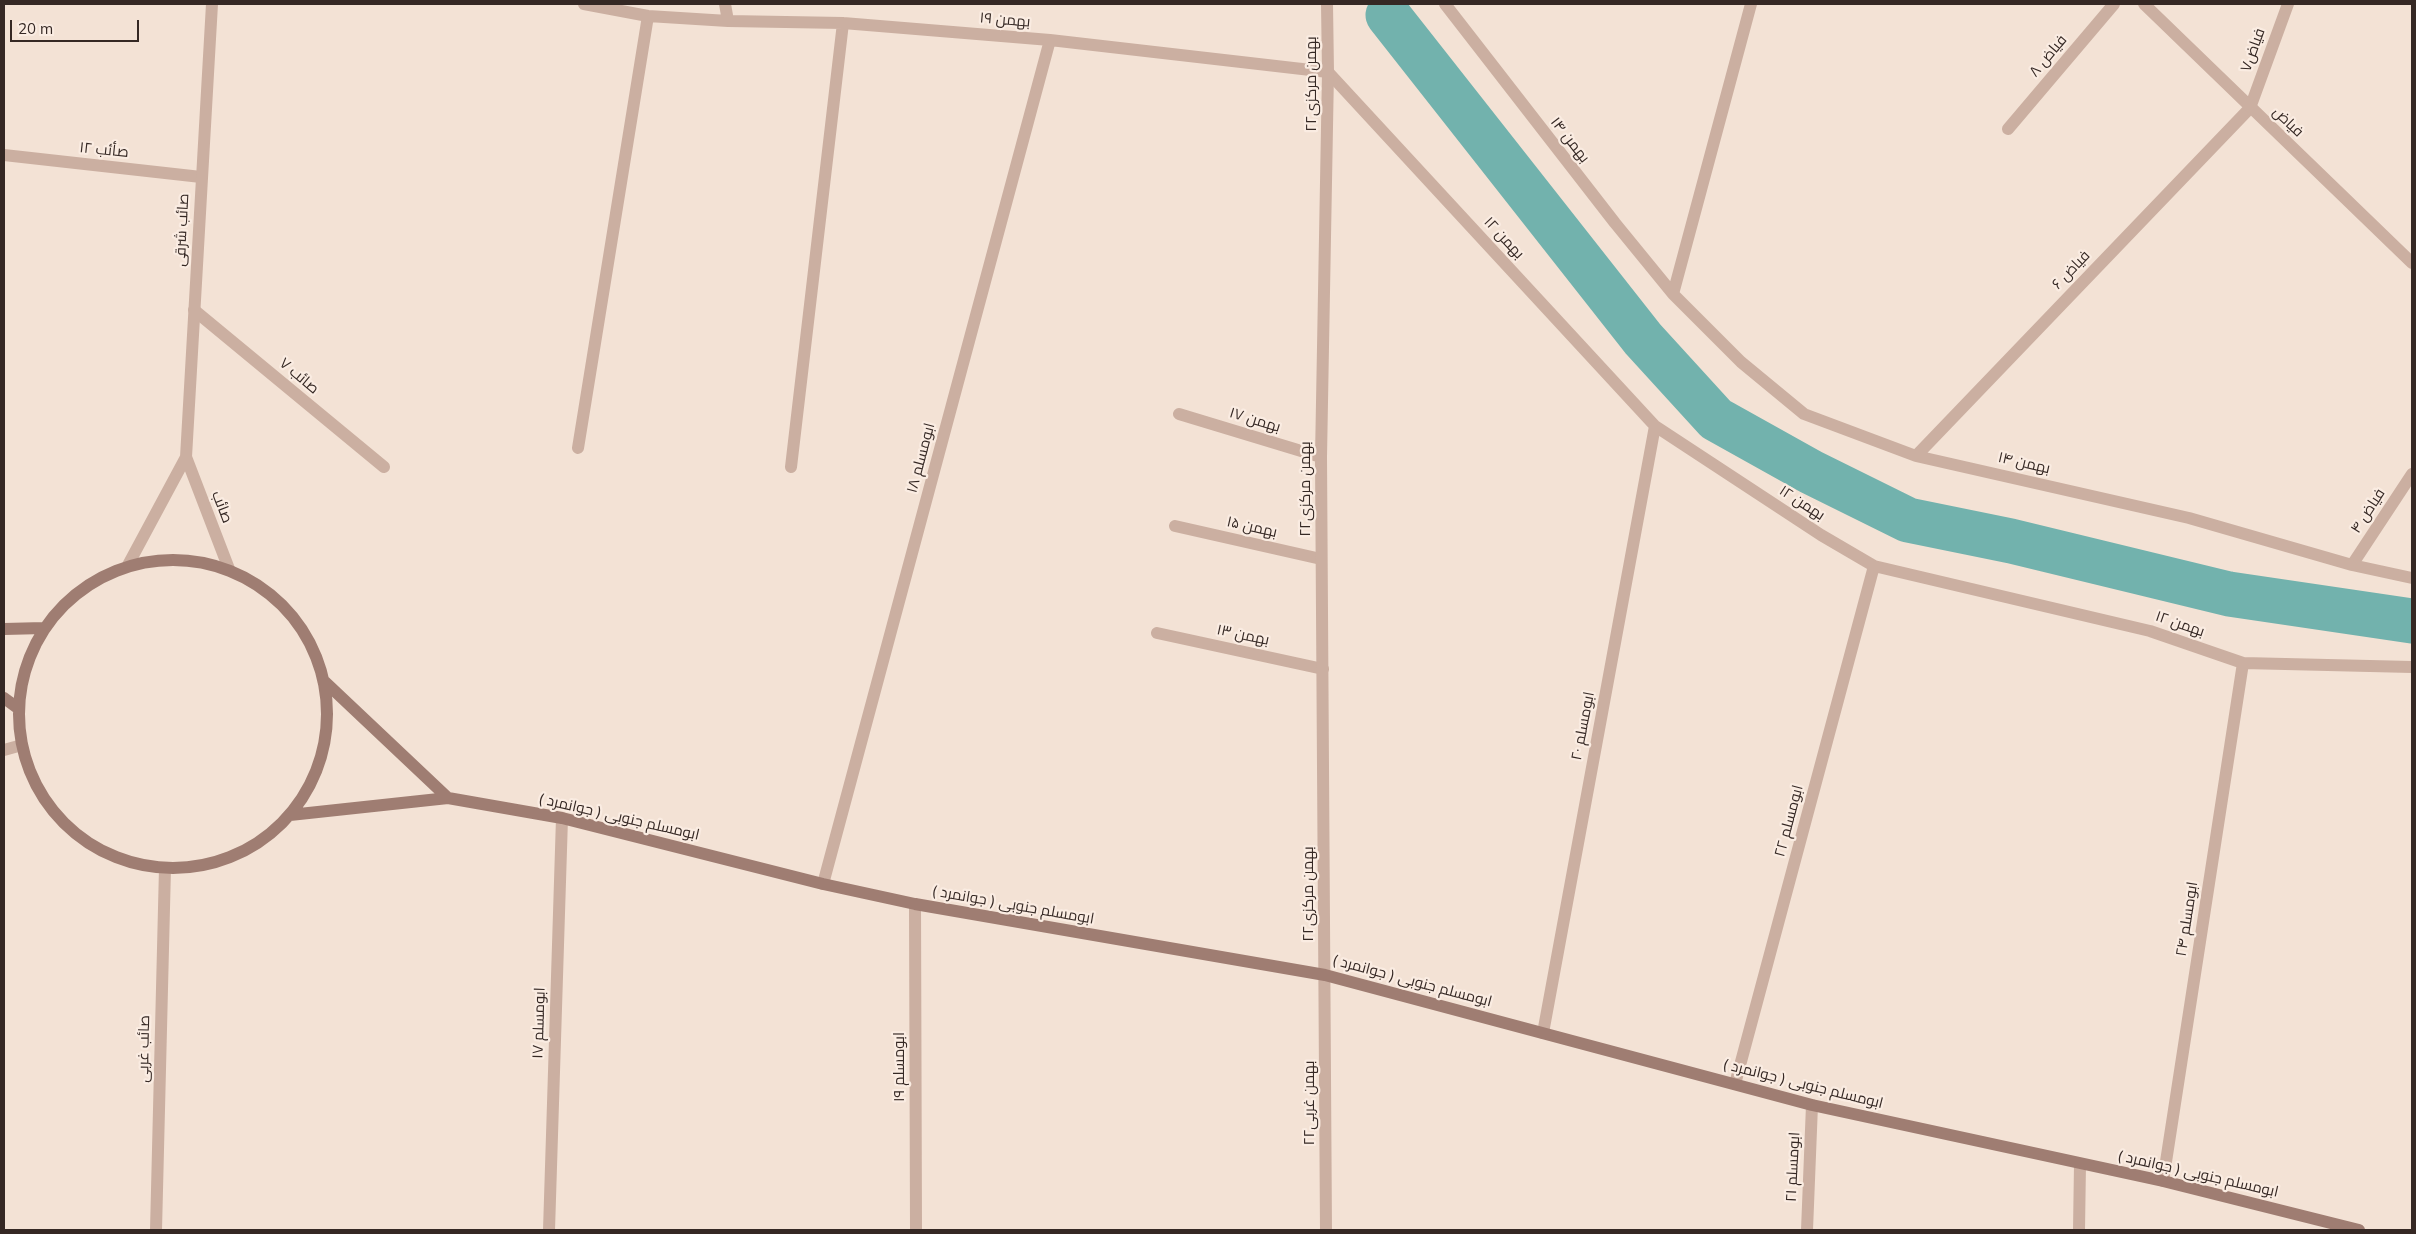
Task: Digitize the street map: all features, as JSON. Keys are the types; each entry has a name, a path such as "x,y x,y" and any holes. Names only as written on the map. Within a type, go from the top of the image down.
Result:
{"main road":[{"path":"179,558 229,569 272,594 305,633 323,680 327,727 315,774 290,814 255,845 212,864 165,868 125,861 89,844 70,828 58,817 35,784 22,745 18,709 26,667 44,628 80,589 128,565 179,558"},
{"path":"4,629 44,628"},
{"path":"323,680 448,798"},
{"path":"4,698 18,709"},
{"name":"ابومسلم جنوبی ( جوانمرد )","path":"290,814 448,798 562,818 823,884 915,904 1325,975 1812,1105 2163,1181 2359,1230"}],"street":[{"name":"صائب شرقی","path":"186,457 212,4"},
{"name":"بهمن ۱۹","path":"584,4 648,16 728,21 843,23 1050,40 1328,72"},
{"path":"725,4 728,21"},
{"name":"۲۲بهمن مرکزی","path":"1325,975 1321,457 1328,72 1327,4"},
{"name":"بهمن ۱۴","path":"1445,4 1615,223 1673,294 1741,362 1804,414 1916,456 2189,518 2352,565 2412,578"},
{"path":"1673,294 1751,4"},
{"name":"فیاض ۸","path":"2008,129 2114,4"},
{"name":"فیاض","path":"2144,4 2412,262"},
{"name":"فیاض۷","path":"2250,108 2288,4"},
{"path":"578,448 648,16"},
{"path":"791,467 843,23"},
{"name":"ابومسلم ۱۸","path":"823,884 1050,40"},
{"name":"بهمن ۱۲","path":"1328,72 1655,426 1821,535 1874,566 2150,631 2243,663 2412,667"},
{"name":"فیاض ۶","path":"1916,456 2250,108"},
{"name":"صأئب ۱۲","path":"4,155 201,177"},
{"name":"صائب ۷","path":"194,310 384,467"},
{"name":"بهمن ۱۷","path":"1179,414 1321,457"},
{"name":"ابومسلم ۲۰","path":"1543,1033 1655,426"},
{"path":"128,565 186,457"},
{"name":"صائب","path":"186,457 229,569"},
{"name":"فیاض ۴","path":"2352,565 2412,474"},
{"name":"بهمن ۱۵","path":"1174,526 1321,559"},
{"name":"ابومسلم ۲۲","path":"1735,1084 1874,566"},
{"name":"بهمن ۱۳","path":"1157,633 1323,669"},
{"name":"ابومسلم ۲۴","path":"2163,1181 2243,663"},
{"path":"4,750 22,745"},
{"name":"ابومسلم ۱۷","path":"549,1230 562,818"},
{"name":"صائب غربی","path":"156,1230 165,868"},
{"name":"ابومسلم ۱۹","path":"915,904 916,1230"},
{"name":"۲۲بهمن غربی","path":"1325,975 1326,1230"},
{"name":"ابومسلم ۲۱","path":"1807,1230 1812,1105"},
{"path":"2079,1230 2080,1164"}],"waterway":[{"path":"1388,15 1643,339 1716,419 1811,472 1908,520 2011,541 2229,594 2412,621"}]}
